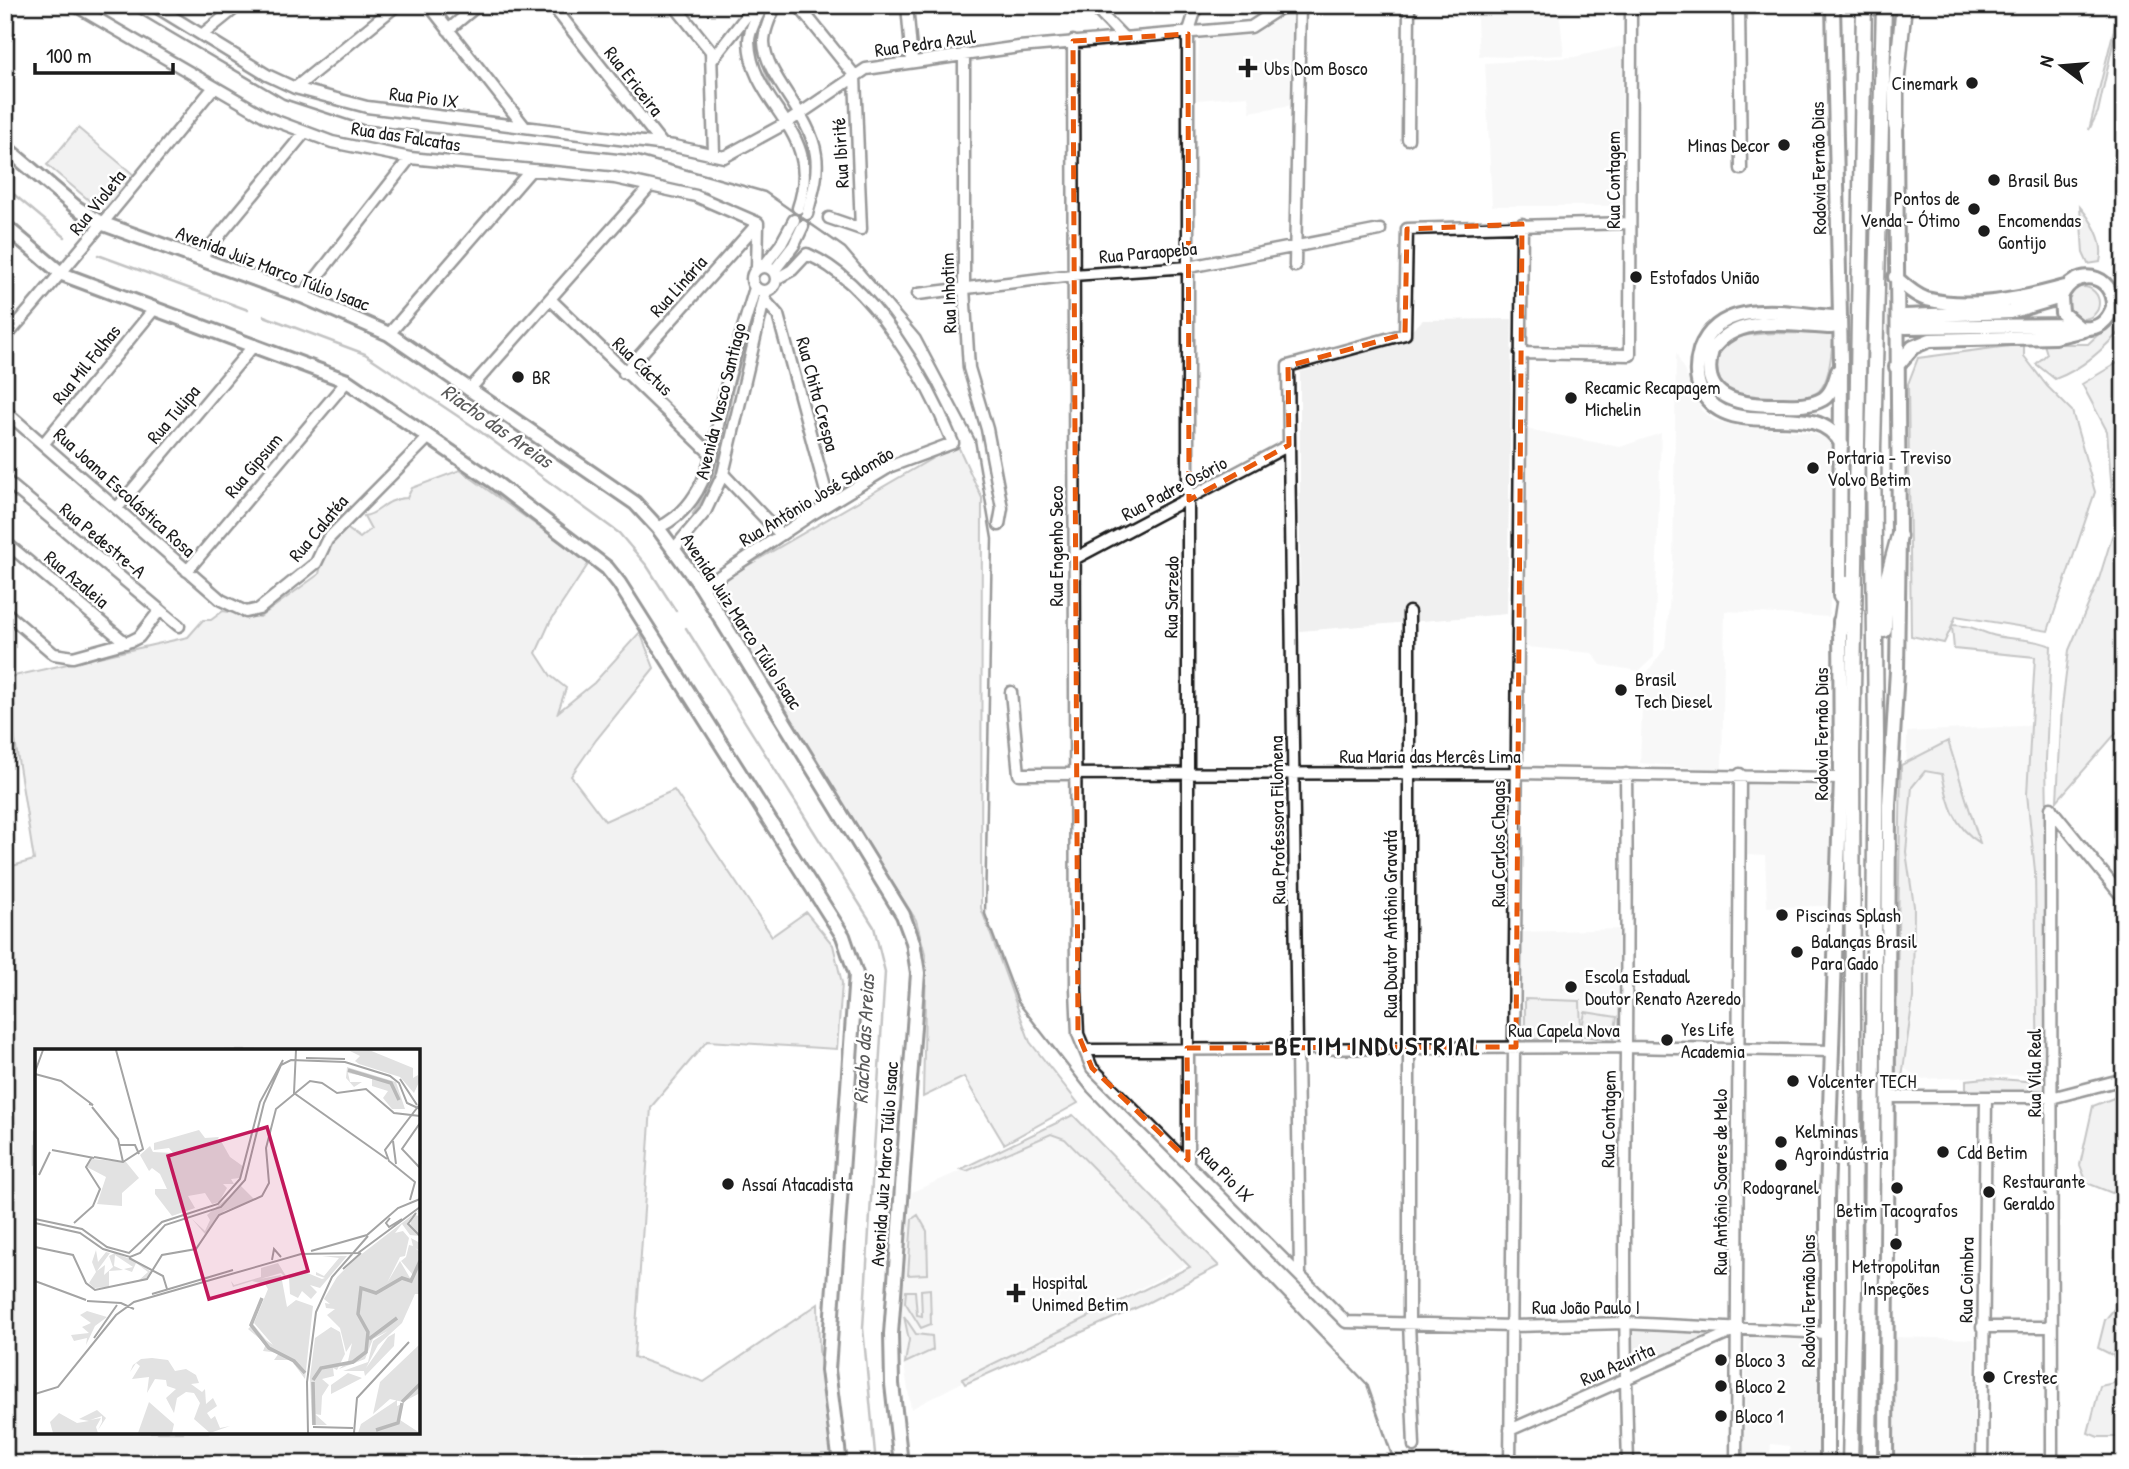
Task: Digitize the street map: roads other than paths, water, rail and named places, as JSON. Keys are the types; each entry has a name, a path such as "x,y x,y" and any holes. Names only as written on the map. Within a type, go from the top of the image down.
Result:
{"highway":[{"name":"Rodovia Fernão Dias","path":"1850,1464 1854,1289 1852,914 1855,537 1864,5"},
{"path":"1869,1464 1876,740 1873,448 1884,5"},
{"path":"1896,126 1896,86 1904,5"},
{"path":"1876,740 1887,581 1899,536"},
{"path":"1840,631 1855,537"},
{"path":"1840,1464 1847,1327 1854,1289"}],"main road":[{"name":"Rodovia Fernão Dias","path":"1827,1464 1827,1198 1841,778 1842,445 1833,5"},
{"path":"1886,1464 1889,804 1898,670 1896,126"},
{"name":"Avenida Juiz Marco Túlio Isaac","path":"5,147 78,208 101,223 302,296 388,334 635,503 658,528 702,588 903,915 913,942 918,972 891,1334 892,1384 901,1464"},
{"path":"5,226 62,274 347,381 504,489 607,568 619,583 843,936 856,974 828,1370 840,1464"},
{"path":"1896,367 1913,347 1930,340 2055,337 2088,329 2104,323 2113,307 2111,292 2104,282 2088,276 2074,279 2063,292 2010,312 1905,321 2073,326 2088,329"},
{"path":"1895,277 1925,298 1942,300 2024,298 2063,292"},
{"path":"2063,292 2062,313 2073,326"},
{"path":"1841,360 1834,385 1825,398 1809,404 1740,405 1725,397 1710,374 1712,351 1733,330 1748,325 1833,322 1753,312 1732,316 1718,324 1703,341 1698,356 1697,379 1702,391 1716,409 1725,414 1750,419 1798,420 1827,426 1836,434 1842,445"}],"street":[{"name":"Rua das Falcatas","path":"74,5 268,118 332,142 410,158 615,178 696,196 758,223"},
{"name":"Rua Pio IX","path":"153,5 267,75 295,88 367,107 714,154"},
{"path":"203,34 239,5"},
{"path":"295,88 397,5"},
{"path":"429,5 524,127"},
{"path":"448,30 478,5"},
{"name":"Rua Ericeira","path":"552,5 663,145"},
{"path":"674,5 710,51 714,154"},
{"path":"712,60 755,5"},
{"path":"749,40 763,5"},
{"path":"732,34 746,36 749,40 759,80 788,122 800,146 804,174 802,211 816,178 817,155 801,113 775,74 764,42 776,5"},
{"path":"798,5 855,76"},
{"path":"907,5 912,62"},
{"path":"1092,5 1124,38"},
{"name":"Rua Sarzedo","path":"1188,1160 1188,34 1197,5"},
{"name":"Rua Pedra Azul","path":"714,154 724,157 745,148 866,69 1073,41 1251,27 1285,5"},
{"path":"1294,266 1300,5"},
{"path":"1408,139 1409,5"},
{"name":"Rua Contagem","path":"1520,353 1630,355 1631,5"},
{"path":"1739,5 1741,169"},
{"name":"Rua Engenho Seco","path":"1073,41 1077,1012 1078,1034 1086,1049"},
{"name":"Rua Inhotim","path":"964,54 964,288 969,368 987,429 1000,495 1002,508 999,525"},
{"name":"Rua Ibirité","path":"829,218 861,229 855,76"},
{"name":"Rua Violeta","path":"5,338 62,274 214,87"},
{"path":"200,260 305,132"},
{"path":"302,296 410,158"},
{"path":"388,334 531,170"},
{"path":"470,390 650,186"},
{"path":"758,223 767,271"},
{"name":"Rua Linária","path":"624,373 758,223"},
{"name":"Avenida Vasco Santiago","path":"673,550 705,512 723,474 762,292 752,275 767,271 794,245 798,223"},
{"path":"1522,224 1630,223"},
{"name":"Rua Professora Filomena","path":"1300,1274 1288,366 1405,334 1407,229 1522,224"},
{"name":"Rua Carlos Chagas","path":"1510,1464 1522,224"},
{"name":"Rua Paraopeba","path":"918,294 1073,275 1189,267 1294,249 1380,230"},
{"name":"Rua Antônio José Salomão","path":"702,588 829,503 891,466 953,443 937,405 909,354 872,306 807,254 792,270 767,271"},
{"name":"Avenida Vasco Santiago","path":"658,528 683,512 697,492 713,456 725,389 762,292 773,287 767,271"},
{"name":"Rua Chita Crespa","path":"762,292 778,315 829,503"},
{"name":"Rua Cáctus","path":"550,299 713,456"},
{"name":"Rua Mil Folhas","path":"44,443 155,308"},
{"name":"Rua Tulipa","path":"118,507 254,345"},
{"name":"Rua Gipsum","path":"187,571 347,381"},
{"name":"Rua Joana Escolástica Rosa","path":"5,411 118,507 221,600"},
{"name":"Rua Calatéa","path":"221,600 246,612 259,609 316,563 327,540 429,437"},
{"name":"Rua Padre Osório","path":"1074,559 1289,445"},
{"path":"723,474 780,535"},
{"name":"Rua Pedestre-A","path":"5,480 179,626"},
{"name":"Rua Azaleia","path":"5,542 126,643"},
{"path":"5,612 54,654 73,657 139,637 160,610"},
{"name":"Rua Doutor Antônio Gravatá","path":"1409,612 1409,1322 1414,1446"},
{"name":"Rua Maria das Mercês Lima","path":"1011,692 1019,774 1516,773 1841,778"},
{"name":"Rua Contagem","path":"1626,774 1628,1047 1625,1323 1628,1464"},
{"name":"Rua Antônio Soares de Melo","path":"1736,1464 1740,775"},
{"name":"Rua Vila Real","path":"2052,1464 2051,808 2124,900"},
{"name":"Rua Capela Nova","path":"1086,1049 1628,1047 1832,1051"},
{"name":"Rua Pio IX","path":"1086,1049 1092,1068 1188,1160 1346,1322"},
{"path":"1888,1097 2051,1097 2124,1079"},
{"name":"Rua Coimbra","path":"1982,1464 1986,1097"},
{"name":"Rua João Paulo I","path":"1346,1322 1512,1326 1625,1323 1828,1333"},
{"path":"1982,1327 2050,1327"},
{"name":"Rua Azurita","path":"1510,1430 1738,1329"}],"waterway":[{"path":"770,5 760,40 763,63 775,98"},
{"name":"Riacho das Areias","path":"5,187 65,237"},
{"name":"Riacho das Areias","path":"98,255 248,310"},
{"name":"Riacho das Areias","path":"264,316 365,354 474,427 619,533 647,566 676,611"},
{"path":"693,514 716,469 732,392 754,319"},
{"name":"Riacho das Areias","path":"686,628 874,927 885,972 863,1328 876,1464"}],"tunnel":[{"path":"1833,317 1905,316"},
{"path":"1833,327 1905,327"}],"railway":[{"path":"125,5 284,99 363,125 638,156 765,192 845,248 920,336 975,440 992,539 985,914 1018,1002 1088,1092 1367,1384 1395,1464"}],"place":[{"name":"Ubs Dom Bosco","path":"1248,68"},
{"name":"Cinemark","path":"1972,83"},
{"name":"Minas Decor","path":"1784,145"},
{"name":"Brasil Bus","path":"1994,180"},
{"name":"Pontos de Venda - Ótimo","path":"1974,209"},
{"name":"Encomendas Gontijo","path":"1984,231"},
{"name":"Estofados União","path":"1636,277"},
{"name":"BR","path":"518,377"},
{"name":"Recamic Recapagem Michelin","path":"1571,398"},
{"name":"Portaria - Treviso Volvo Betim","path":"1813,468"},
{"name":"Brasil Tech Diesel","path":"1621,690"},
{"name":"Piscinas Splash","path":"1782,915"},
{"name":"Balanças Brasil Para Gado","path":"1797,952"},
{"name":"Escola Estadual Doutor Renato Azeredo","path":"1571,987"},
{"name":"Yes Life Academia","path":"1667,1040"},
{"name":"Volcenter TECH","path":"1793,1081"},
{"name":"Kelminas Agroindústria","path":"1781,1142"},
{"name":"Cdd Betim","path":"1943,1152"},
{"name":"Rodogranel","path":"1781,1165"},
{"name":"Assaí Atacadista","path":"728,1184"},
{"name":"Betim Tacografos","path":"1897,1188"},
{"name":"Restaurante Geraldo","path":"1989,1192"},
{"name":"Metropolitan Inspeções","path":"1896,1244"},
{"name":"Hospital Unimed Betim","path":"1016,1293"},
{"name":"Bloco 3","path":"1721,1360"},
{"name":"Crestec","path":"1989,1377"},
{"name":"Bloco 2","path":"1721,1386"},
{"name":"Bloco 1","path":"1721,1416"}],"district":[{"name":"BETIM INDUSTRIAL","path":"1378,1046"}]}
